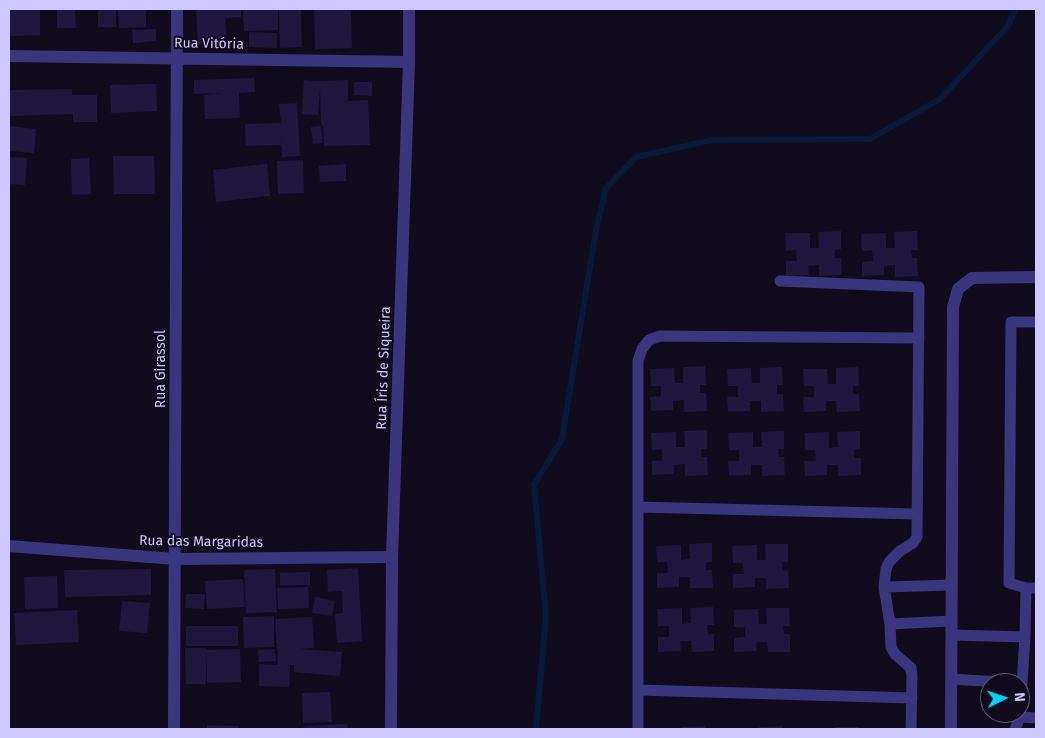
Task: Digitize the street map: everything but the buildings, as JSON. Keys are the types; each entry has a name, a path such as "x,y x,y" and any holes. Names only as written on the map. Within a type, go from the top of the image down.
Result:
{"street":[{"name":"Rua Girassol","path":"174,729 177,9"},
{"name":"Rua Íris de Siqueira","path":"391,729 392,557 409,62 409,9"},
{"name":"Rua Vitória","path":"9,56 409,62"},
{"path":"951,729 953,307 958,288 972,278 1036,277"},
{"name":"Rua das Margaridas","path":"9,546 176,559 392,557"}],"lane":[{"path":"780,281 919,287 917,537 889,562 886,568 884,587 890,624 891,648 894,654 910,668 912,676 911,729"},
{"path":"1021,673 1031,588 1009,584 1010,322 1036,322"},
{"path":"638,729 638,361 642,349 649,340 660,336 919,338"},
{"path":"638,507 917,514"},
{"path":"884,587 952,585"},
{"path":"890,624 952,621"},
{"path":"952,635 1025,637"},
{"path":"951,679 980,681"},
{"path":"638,690 912,698"}],"waterway":[{"path":"536,729 546,616 534,485 562,439 596,230 606,188 636,157 712,140 870,139 940,99 1007,27 1016,9"}]}
